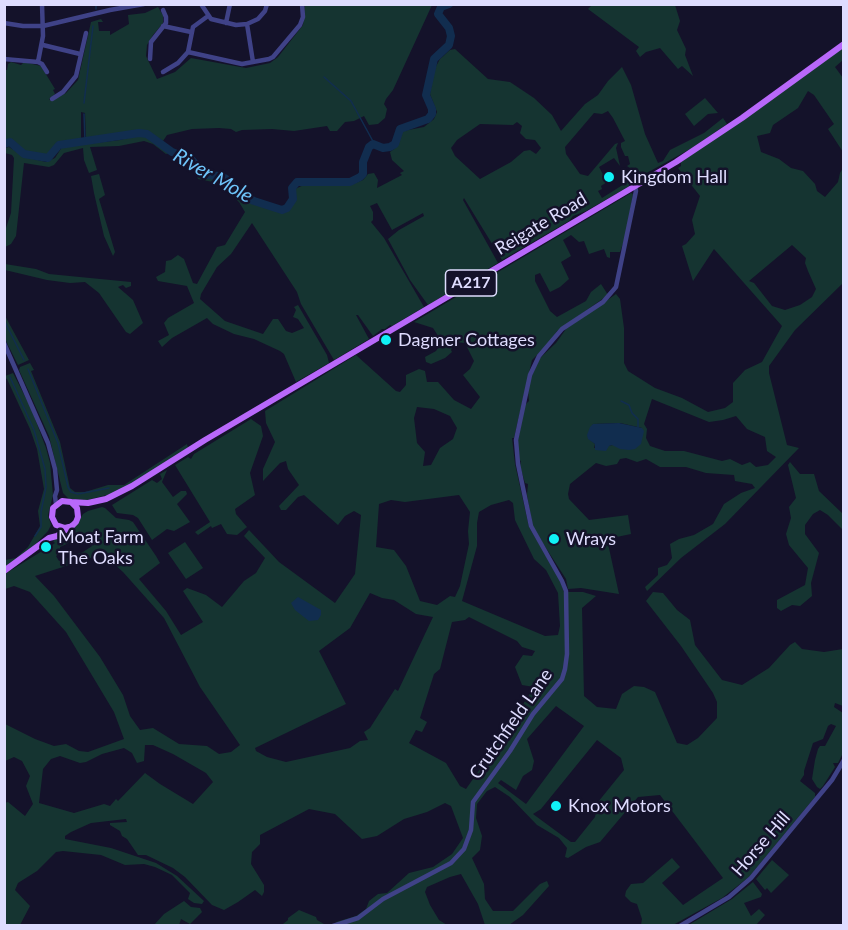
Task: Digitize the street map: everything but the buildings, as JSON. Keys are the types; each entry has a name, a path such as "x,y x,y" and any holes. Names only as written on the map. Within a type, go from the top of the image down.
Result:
{"main road":[{"name":"Reigate Road","path":"68,501 88,502 106,499 132,486 205,440 701,146 843,44"},
{"path":"4,571 49,538 57,536 76,522 77,508 68,501 56,504 51,512 53,521 49,538"},
{"path":"78,513 88,502"},
{"path":"53,521 60,527 69,527"}],"street":[{"path":"38,62 43,45 42,4"},
{"path":"201,4 208,15 217,21 247,24 258,19 265,11 267,4"},
{"path":"226,23 230,4"},
{"path":"188,52 242,64 269,60 300,25 303,17 302,4"},
{"path":"4,23 43,26 141,5"},
{"path":"150,59 151,42 164,27 166,17 163,10"},
{"path":"165,63 165,70 178,63 188,52 193,27 208,15"},
{"path":"247,24 253,62"},
{"path":"164,27 191,32"},
{"path":"52,99 76,76 86,33"},
{"path":"43,45 80,54"},
{"path":"5,68 5,59 38,62 47,72"},
{"name":"Crutchfield Lane","path":"333,926 358,918 383,899 451,863 458,856 464,849 471,830 473,802 566,669 566,591 531,526 518,464 516,440 530,375 539,356 562,329 603,302 616,286 636,191 635,186"},
{"path":"4,343 48,443 55,469 56,504"},
{"path":"57,490 68,501"},
{"name":"Horse Hill","path":"680,926 729,897 751,878 832,780 843,760"}],"green space":[{"path":"305,5 432,5 393,90 386,99 385,118 378,124 369,125 364,116 345,122 337,131 330,131 327,126 294,131 272,129 236,132 219,128 192,129 167,135 163,141 137,130 104,137 86,138 85,113 81,112 81,139 60,142 50,154 44,156 27,153 13,140 5,140 4,70 7,70 8,64 11,62 21,65 24,62 41,66 55,89 53,90 55,94 49,99 51,101 66,93 78,80 91,22 101,19 103,22 98,22 99,31 110,31 110,35 129,24 128,15 145,13 158,7 163,15 163,23 147,45 146,56 157,79 175,72 191,58 246,68 270,63 278,57 303,25"},
{"path":"592,5 675,5 680,21 677,30 686,49 685,55 693,76 682,66 678,69 660,48 646,52 640,57 636,51 639,47 588,9"},
{"path":"843,48 843,60 835,67 843,78 843,152 828,129 834,124 814,95 808,91 798,108 773,125 770,133 757,136 761,152 779,159 791,168 803,171 815,184 817,191 825,197 838,182 843,168 843,283 795,330 769,366 787,445 799,448 725,524 681,558 647,591 645,587 658,575 658,568 667,565 672,558 670,544 694,535 713,524 724,504 741,493 755,488 752,484 735,481 734,475 706,473 686,467 660,467 646,459 637,462 626,458 620,459 617,464 606,466 596,463 570,484 568,494 569,499 589,520 628,515 631,534 607,539 619,594 581,588 568,589 566,579 533,528 527,495 528,484 525,483 520,466 517,444 525,405 529,401 528,391 531,377 540,358 556,343 566,329 616,294 620,299 624,328 624,363 628,371 655,388 682,398 708,412 725,408 733,402 733,383 745,370 762,362 782,326 714,249 693,281 682,246 695,234 692,220 700,196 678,168 681,162","holes":["792,245 806,258 805,263 816,289 812,297 800,305 785,310 772,306 754,283 749,281","652,399 709,422 736,416 747,429 765,437 767,451 776,457 768,465 756,467 750,462 742,465 730,459 722,461 684,451 665,451 650,446 644,424","620,423 642,428 613,445 594,448 595,444 589,439 593,424"]},
{"path":"455,49 488,79 510,82 534,98 552,115 561,131 585,104 598,95 622,67 631,85 645,134 658,163 663,161 670,150 704,133 723,118 727,124 692,148 634,180 631,169 627,166 630,164 628,156 625,156 621,147 621,143 625,141 613,118 608,111 602,114 594,113 565,147 566,154 580,174 588,176 618,143 616,148 620,166 614,158 599,167 607,182 598,191 602,198 629,181 628,187 573,216 569,221 502,260 464,198 463,200 498,263 468,281 461,281 452,291 428,305 410,280 388,239 424,216 423,213 392,230 377,203 370,206 373,212 371,222 384,238 424,307 373,336 356,315 369,339 334,360 301,304 297,292 252,223 231,254 217,267 200,299 225,321 263,334 273,319 278,319 286,331 292,333 304,328 298,319 293,317 296,310 294,307 298,305 327,355 329,363 296,382 284,354 280,351 254,339 234,334 213,324 207,318 172,338 162,347 158,341 169,335 164,323 168,318 194,303 187,286 158,281 156,277 165,272 166,261 178,255 184,259 193,283 197,284 217,247 225,245 245,212 239,202 218,183 198,179 188,162 195,165 206,178 221,179 252,204 276,211 285,211 290,208 295,200 295,189 306,184 350,185 374,173 378,180 377,188 402,175 400,173 404,171 392,160 390,152 394,149 403,131 424,127 434,119 437,112 430,94 434,70 440,59 450,50","holes":["517,122 522,126 520,133 526,139 535,140 541,148 536,154 530,150 524,151 511,162 480,179 455,156 451,148 457,140 480,124 513,125"]},
{"path":"705,98 718,113 708,114 694,126 685,114"},
{"path":"134,136 146,136 170,153 166,154 153,144 144,141 119,146 90,147 97,170 89,173 84,160 83,148 64,153 54,165 49,167 24,163 16,236 11,244 5,247 5,231 11,213 14,158 5,153 5,148 9,147 25,157 46,162 55,158 62,147 120,140"},
{"path":"99,174 105,195 99,199 115,252 113,256 104,236 91,176"},
{"path":"631,193 633,194 626,235 620,252 610,252 610,258 607,257 604,249 589,254 584,241 579,242 571,235 563,240 571,256 561,262 569,279 550,292 540,273 535,275 535,281 550,311 557,317 586,301 591,292 601,284 608,295 557,331 532,360 514,438 512,438 515,464 529,527 560,580 564,592 583,592 596,596 582,608 584,696 597,707 616,709 622,694 634,686 655,692 677,743 687,745 698,738 717,718 717,702 681,646 646,601 653,592 663,593 677,610 690,620 695,645 722,680 742,685 769,668 795,642 802,649 824,652 843,649 843,706 835,703 834,707 843,713 843,753 838,763 833,763 835,767 823,786 820,789 812,779 818,749 820,746 825,746 836,726 831,724 823,739 813,743 804,775 800,781 815,793 815,797 749,877 722,898 673,925 641,925 642,919 637,904 625,896 631,884 643,883 672,858 680,867 662,883 683,905 723,878 660,795 638,797 600,842 568,858 565,857 567,848 559,838 537,825 510,797 495,787 487,791 477,804 476,818 482,836 480,850 472,858 484,884 485,899 493,911 513,911 540,884 547,881 549,886 523,915 509,925 485,925 478,904 461,874 427,887 425,892 439,920 447,925 337,925 336,922 356,916 366,909 369,901 378,894 387,893 409,873 433,867 452,854 463,838 451,806 445,803 427,812 404,819 377,836 362,839 335,814 309,809 260,835 260,844 252,852 251,864 264,885 264,892 262,896 255,890 224,910 212,905 173,868 146,855 138,855 120,831 110,825 110,823 127,822 126,819 91,823 71,832 65,836 65,839 111,848 156,863 177,876 204,901 202,904 188,899 190,893 172,875 155,867 144,864 125,865 101,855 63,851 56,852 37,871 18,883 15,890 30,906 20,925 5,925 4,803 8,802 25,816 33,804 26,786 30,776 22,761 14,757 5,761 5,724 54,746 66,744 79,751 88,752 124,739 114,712 66,632 30,592 14,586 5,589 5,574 55,543 53,541 76,525 83,514 102,507 116,518 133,522 156,556 160,563 139,579 166,611 181,635 203,622 183,591 187,588 206,595 222,607 244,581 256,573 265,558 244,536 249,530 279,562 335,603 355,574 361,515 354,511 345,516 338,525 304,495 298,497 286,510 281,510 279,506 299,485 288,469 286,461 280,463 263,481 263,469 275,442 266,423 265,411 356,355 396,391 400,392 406,385 406,375 419,369 425,371 427,382 438,382 454,400 471,409 480,397 463,375 474,361 465,343 455,342 452,352 445,358 431,364 426,362 425,357 436,351 442,342 433,328 414,322","holes":["417,407 434,409 450,416 457,428 453,439 440,448 431,465 423,466 425,452 417,443 414,418","459,495 470,512 469,544 460,586 455,597 450,596 437,605 420,601 406,566 394,550 376,547 379,504 391,500 405,502","509,500 513,503 515,520 534,559 546,570 558,593 560,626 558,635 545,636 462,601 477,546 479,512 491,505","84,536 92,546 59,561 56,556 60,553 60,547","103,554 123,572 164,618 200,687 240,745 231,752 219,754 207,746 179,744 153,728 140,730 130,716 123,695 100,657 54,596 35,576","370,593 394,600 416,614 433,617 398,691 395,689 370,728 364,732 368,740 360,741 350,748 286,762 267,757 256,751 255,748 346,704 319,651 350,628","469,617 517,641 522,647 535,651 532,656 523,655 515,667 522,685 534,687 466,789 460,786 446,763 409,743 416,730 422,732 427,722 420,718 434,674 440,669 452,622","556,706 584,726 526,804 498,783 501,780 516,790 523,776 532,770 534,761 527,739","597,740 621,758 624,770 598,802 595,817 575,842 571,842 533,814 541,809","145,745 153,745 206,773 213,782 193,804 145,773 118,801 116,799 110,806 104,804 74,813 39,803 43,769 51,759 60,756 80,763 124,748 132,753 137,763 144,761"]},
{"path":"5,264 36,269 49,274 131,282 131,286 126,288 123,285 118,287 133,300 143,323 130,334 126,332 99,293 85,282 47,280 5,270"},
{"path":"4,314 29,360 18,365 5,339"},
{"path":"30,363 34,370 31,371 60,442 70,488 75,492 85,492 108,485 124,485 187,444 188,448 134,483 111,494 87,500 69,499 63,493 49,436 19,370 20,367"},
{"path":"13,373 31,408 46,448 53,495 48,515 51,525 48,531 31,549 5,568 5,560 16,558 28,547 40,526 38,511 44,489 37,449 30,429 5,378"},
{"path":"251,419 261,426 263,436 250,473 255,495 235,509 236,514 247,527 237,535 227,534 221,524 212,528 211,526 198,535 195,532 210,522 175,465 188,457 191,459 194,454"},
{"path":"790,462 800,474 814,474 819,491 843,514 843,530 820,510 813,514 805,525 805,534 819,553 811,583 812,596 800,606 792,605 781,611 777,608 777,600 805,585 808,568 789,545 786,534 791,518 789,507 796,498 788,465"},
{"path":"167,470 162,482 173,497 181,491 186,491 187,494 177,504 190,522 174,531 167,529 152,540 138,518 117,513 112,505 152,480 157,483 162,479 160,474"},
{"path":"185,542 203,568 186,579 168,553"},
{"path":"772,860 789,875 771,893 767,888 765,890 756,879"},
{"path":"753,882 762,894 761,897 744,903 751,916 759,909 765,915 756,925 687,926 732,899"},
{"path":"184,901 191,907 200,908 202,912 190,924 181,919 179,925 154,925 164,914"},
{"path":"299,910 316,917 324,924 319,926 283,924"}],"water":[{"path":"619,423 642,428 644,431 641,444 629,450 612,445 606,451 595,450 595,444 588,439 587,435 590,427 593,424"},
{"path":"298,597 321,610 318,620 309,621 295,610 291,603"}],"waterway":[{"path":"96,4 96,9"},
{"name":"River Mole","path":"4,144 10,142 24,154 48,158 59,145 139,133 147,134 172,152 192,160 205,175 221,176 241,195 282,210 287,208 293,199 292,188 297,182 350,182 363,174 363,162 369,147 373,144 383,148 390,147 395,144 400,129 428,119 432,114 432,109 426,95 434,59 449,45 451,36 449,28 438,14 441,7 449,4"},
{"path":"84,103 93,26"},
{"path":"324,77 351,101 375,145"},
{"path":"84,114 85,141"},
{"path":"4,320 24,360"},
{"path":"28,369 58,443 71,492 78,494 109,488"},
{"path":"10,377 34,430 45,469 46,487 41,512 41,527 35,536"},
{"path":"621,401 629,405 632,413 638,419 638,428"}],"place":[{"name":"Kingdom Hall","path":"609,177"},
{"name":"Dagmer Cottages","path":"386,340"},
{"name":"Wrays","path":"554,539"},
{"name":"Moat Farm The Oaks","path":"46,547"},
{"name":"Knox Motors","path":"556,806"}]}
